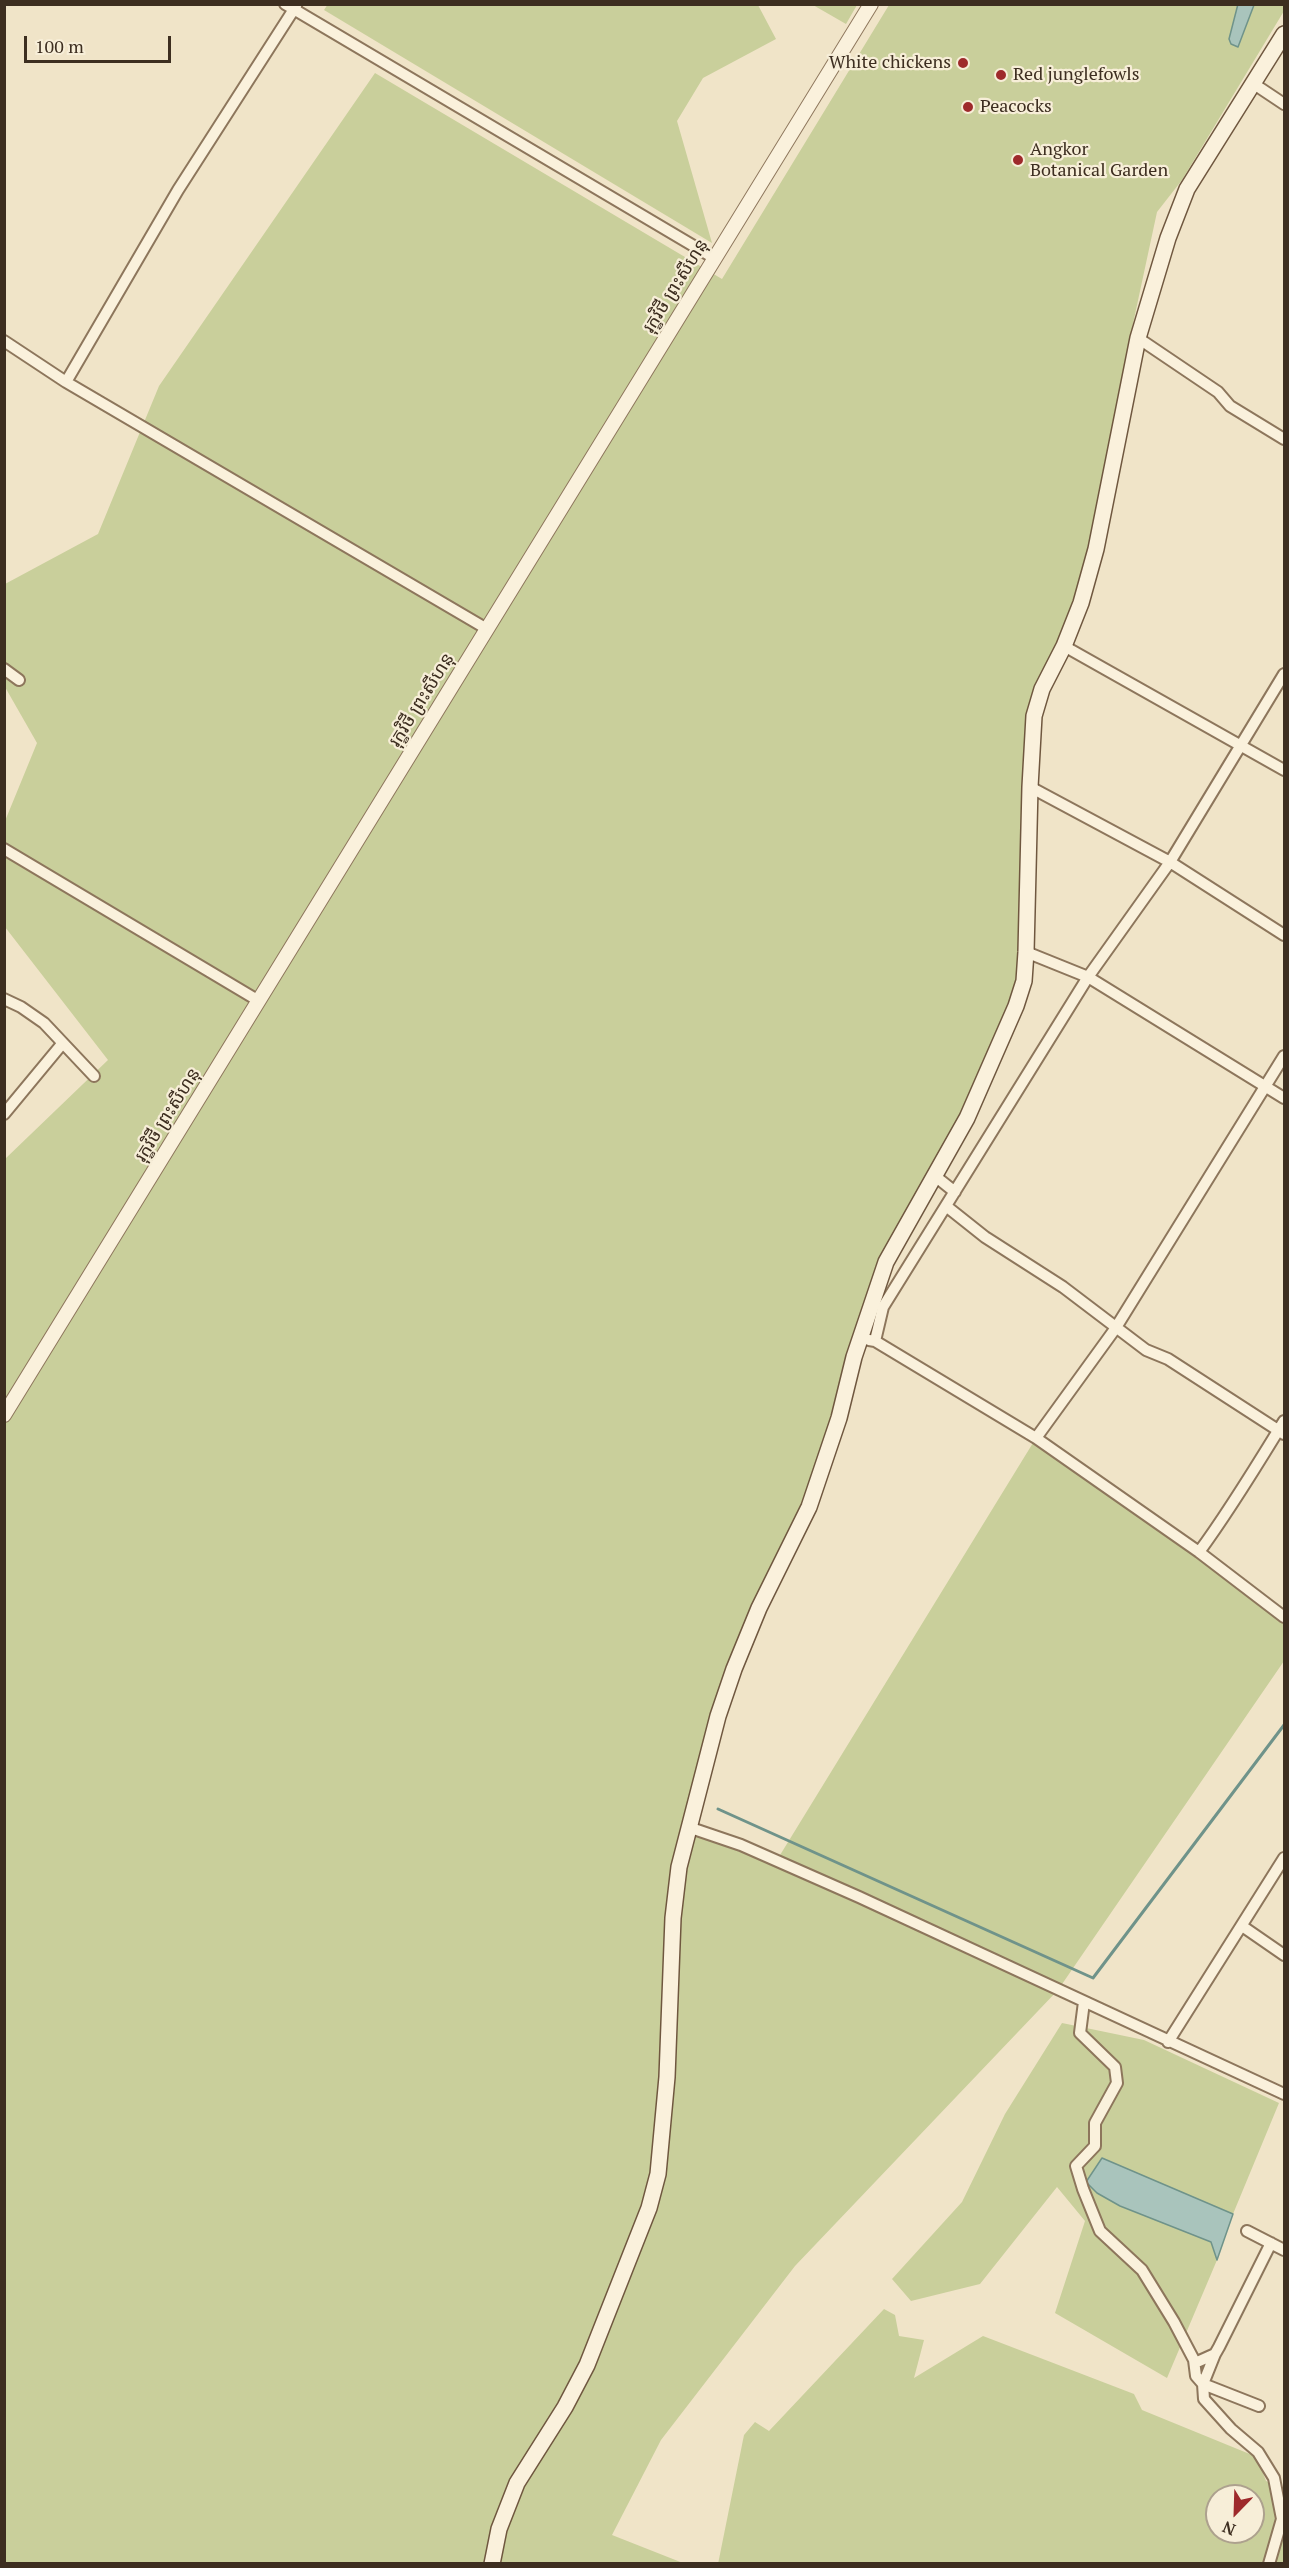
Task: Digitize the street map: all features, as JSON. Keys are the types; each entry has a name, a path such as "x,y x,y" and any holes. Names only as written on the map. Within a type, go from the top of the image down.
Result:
{"main road":[{"path":"492,2564 499,2529 517,2483 565,2407 587,2365 648,2208 658,2175 667,2077 673,1918 679,1867 718,1716 759,1608 809,1507 868,1340 886,1262 967,1118 1016,1006 1024,981 1034,716 1042,689 1064,646 1080,603 1096,549 1138,338 1168,238 1187,189 1284,34"}],"street":[{"name":"រុក្ខវិថី ព្រះសីហនុ","path":"5,1413 871,4"},
{"path":"66,382 178,190 292,6 714,258"},
{"path":"1254,84 1284,104"},
{"path":"1138,338 1218,392 1230,406 1284,439"},
{"path":"4,341 66,382 487,629"},
{"path":"1064,646 1284,770"},
{"path":"4,669 20,680"},
{"path":"1284,674 1170,862 1088,977 883,1307 868,1340 1036,1438 1199,1552 1284,1617"},
{"path":"1030,787 1170,862 1284,935"},
{"path":"4,849 259,1001"},
{"path":"1026,952 1088,977 1284,1098"},
{"path":"4,999 21,1006 44,1023 94,1076"},
{"path":"4,1114 62,1044"},
{"path":"1036,1438 1115,1329 1284,1056"},
{"path":"934,1176 955,1192"},
{"path":"946,1206 985,1237 1064,1287 1115,1329 1146,1350 1168,1359 1283,1428 1251,1471 1227,1514 1199,1552"},
{"path":"688,1827 741,1845 859,1897 1284,2094"},
{"path":"1168,2042 1284,1858"},
{"path":"1242,1926 1284,1954"},
{"path":"1084,2002 1080,2032 1115,2067 1117,2083 1095,2123 1095,2146 1076,2166 1100,2231 1142,2270 1174,2322 1195,2363 1196,2376 1203,2384 1259,2406"},
{"path":"1247,2231 1284,2250"},
{"path":"1269,2564 1282,2519 1274,2478 1258,2452 1231,2429 1204,2399 1203,2384 1215,2354 1271,2243"},
{"path":"1195,2363 1215,2354"}],"green space":[{"path":"328,4 758,5 776,39 703,78 677,121 712,243 324,10"},
{"path":"813,5 857,5 846,24"},
{"path":"889,5 1284,5 1284,11 1182,180 1157,212 1131,333 1129,381 1096,549 1042,689 1016,1006 886,1262 809,1507 759,1608 688,1827 777,1860 1036,1438 1284,1617 1284,1661 1058,1990 795,2266 661,2440 612,2535 683,2563 5,2563 5,1159 108,1060 5,927 5,821 37,743 5,687 5,584 98,534 159,386 375,73 722,279"},
{"path":"1062,2023 1144,2040 1279,2103 1233,2214 1102,2158 1120,2206 1212,2242 1217,2260 1167,2378 1055,2313 1085,2221 1057,2187 980,2284 911,2301 892,2279 962,2202 1005,2114"},
{"path":"884,2309 895,2315 899,2336 924,2340 914,2378 983,2336 1134,2394 1142,2410 1257,2457 1266,2481 1284,2488 1284,2563 718,2564 744,2435 755,2422 769,2431"}],"water":[{"path":"1238,4 1254,5 1238,47 1231,44 1229,39"},
{"path":"1102,2158 1233,2214 1217,2260 1211,2242 1120,2206 1097,2193 1086,2182"}],"waterway":[{"path":"718,1809 1093,1978 1284,1725"}],"place":[{"name":"White chickens","path":"963,63"},
{"name":"Red junglefowls","path":"1001,75"},
{"name":"Peacocks","path":"968,107"},
{"name":"Angkor Botanical Garden","path":"1018,160"}]}
